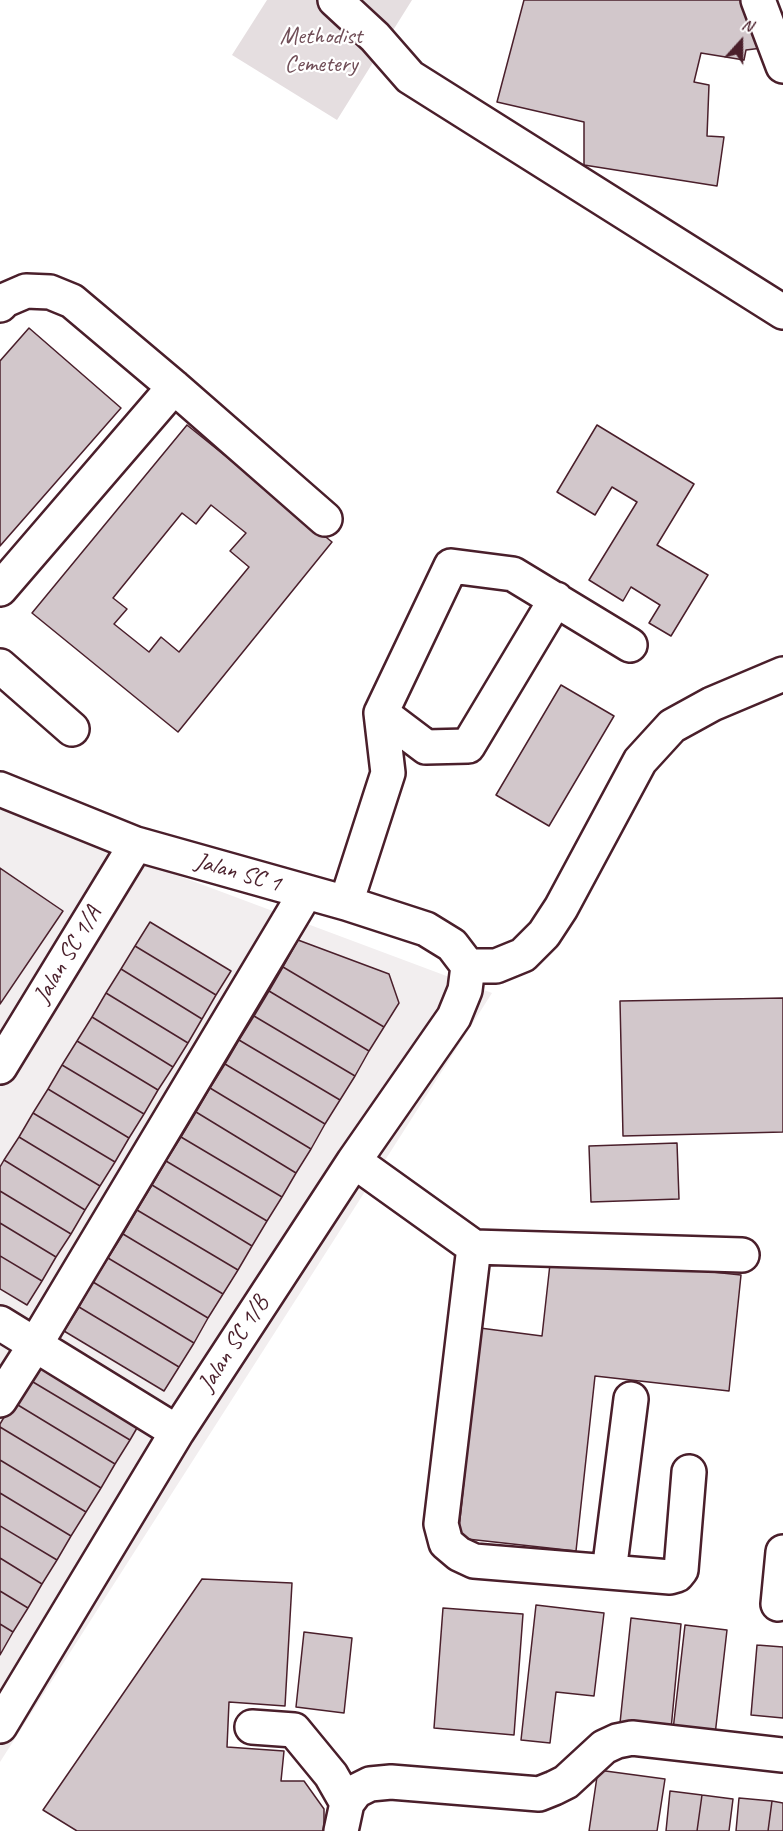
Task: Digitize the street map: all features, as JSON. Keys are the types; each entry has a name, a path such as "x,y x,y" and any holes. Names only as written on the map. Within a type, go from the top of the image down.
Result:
{"street":[{"path":"335,0 375,37 410,77 783,312"},
{"path":"758,0 783,66"},
{"path":"0,305 5,300 26,291 51,292 72,301 325,519"},
{"path":"0,589 174,387"},
{"path":"346,903 388,773 381,713 451,566 513,574 630,645"},
{"path":"381,713 426,747 468,746 556,599"},
{"path":"0,666 72,729"},
{"path":"468,966 496,966 523,955 544,934 561,908 640,760 672,726 712,705 783,674"},
{"name":"Jalan SC 1","path":"0,789 136,844 426,928 452,945 468,966"},
{"name":"Jalan SC 1/A","path":"0,1067 136,844"},
{"path":"0,1400 306,892"},
{"name":"Jalan SC 1/B","path":"0,1726 177,1432 354,1161 454,1017 465,990 468,966"},
{"path":"354,1161 474,1246 742,1255"},
{"path":"474,1246 441,1524 446,1543 459,1554 474,1562 677,1575 681,1570 689,1472"},
{"path":"0,1323 177,1432"},
{"path":"609,1572 631,1399"},
{"path":"778,1604 783,1552"},
{"path":"252,1727 294,1730 331,1775 344,1817"},
{"path":"344,1817 356,1791 370,1784 391,1782 539,1794 566,1782 604,1747 632,1738 783,1755"}],"shaded area":[{"path":"0,809 492,993 0,1762"}],"green space":[{"name":"Methodist Cemetery","path":"267,0 412,0 337,120 232,55"}],"building":[{"path":"524,0 748,0 770,47 746,50 744,60 701,53 694,82 709,85 707,136 724,137 717,186 584,165 584,122 497,102"},
{"path":"29,328 121,408 0,546 0,361"},
{"path":"187,425 332,542 178,732 32,613","holes":["211,505 246,533 230,551 249,567 179,652 161,637 149,652 114,624 127,609 113,598 182,513 196,524"]},
{"path":"597,425 694,484 657,545 708,575 671,636 649,623 660,605 631,587 623,601 589,580 637,502 612,487 595,515 557,492"},
{"path":"561,685 614,716 549,826 496,795"},
{"path":"0,868 63,911 0,1004"},
{"path":"150,922 231,971 216,995 135,946"},
{"path":"298,940 389,974 399,1003 384,1027 283,967"},
{"path":"135,946 216,995 202,1019 121,969"},
{"path":"283,967 384,1027 369,1051 269,991"},
{"path":"121,969 202,1019 188,1043 106,993"},
{"path":"269,991 369,1051 355,1076 254,1016"},
{"path":"106,993 188,1043 173,1067 92,1017"},
{"path":"783,998 783,1132 623,1136 620,1001"},
{"path":"254,1016 355,1076 340,1100 239,1040"},
{"path":"92,1017 173,1067 158,1090 77,1041"},
{"path":"239,1040 340,1100 325,1124 225,1064"},
{"path":"77,1041 158,1090 144,1114 62,1065"},
{"path":"225,1064 325,1124 311,1149 210,1088"},
{"path":"62,1065 144,1114 129,1138 48,1089"},
{"path":"210,1088 311,1149 296,1173 196,1112"},
{"path":"48,1089 129,1138 115,1162 33,1113"},
{"path":"196,1112 296,1173 282,1197 181,1137"},
{"path":"33,1113 115,1162 100,1186 19,1137"},
{"path":"19,1137 100,1186 85,1210 4,1160"},
{"path":"181,1137 282,1197 267,1221 166,1161"},
{"path":"677,1143 679,1199 591,1202 589,1146"},
{"path":"4,1160 85,1210 71,1234 0,1191 0,1167"},
{"path":"166,1161 267,1221 252,1246 152,1185"},
{"path":"152,1185 252,1246 238,1270 137,1210"},
{"path":"0,1191 71,1234 56,1257 0,1223"},
{"path":"137,1210 238,1270 223,1294 123,1234"},
{"path":"0,1223 56,1257 42,1281 0,1256"},
{"path":"123,1234 223,1294 208,1318 108,1258"},
{"path":"551,1255 741,1275 729,1391 595,1376 576,1551 458,1538 480,1328 542,1336"},
{"path":"0,1256 42,1281 27,1305 0,1289"},
{"path":"108,1258 208,1318 194,1343 93,1282"},
{"path":"93,1282 194,1343 179,1367 79,1307"},
{"path":"79,1307 179,1367 164,1391 64,1331"},
{"path":"42,1355 144,1416 130,1440 28,1379"},
{"path":"28,1379 130,1440 115,1464 13,1402"},
{"path":"13,1402 115,1464 101,1488 0,1427"},
{"path":"0,1427 101,1488 86,1512 0,1460"},
{"path":"0,1460 86,1512 71,1536 0,1493"},
{"path":"0,1493 71,1536 57,1560 0,1526"},
{"path":"0,1526 57,1560 42,1584 0,1558"},
{"path":"0,1558 42,1584 28,1608 0,1591"},
{"path":"202,1579 292,1583 285,1706 229,1702 227,1747 284,1751 281,1781 304,1781 324,1809 324,1831 77,1831 43,1810"},
{"path":"0,1591 28,1608 13,1632 0,1624"},
{"path":"536,1605 604,1613 594,1696 556,1692 550,1743 521,1740"},
{"path":"443,1608 523,1614 514,1735 434,1728"},
{"path":"631,1618 681,1624 671,1729 620,1723"},
{"path":"0,1624 13,1632 0,1655"},
{"path":"685,1625 727,1630 715,1735 673,1730"},
{"path":"304,1632 352,1638 344,1713 296,1707"},
{"path":"757,1645 783,1647 783,1718 751,1715"},
{"path":"598,1770 665,1779 657,1831 589,1831"},
{"path":"670,1791 702,1795 697,1831 666,1831"},
{"path":"702,1795 733,1799 729,1831 697,1831"},
{"path":"739,1798 772,1801 768,1831 736,1831"},
{"path":"772,1801 783,1803 783,1831 768,1831"}]}
